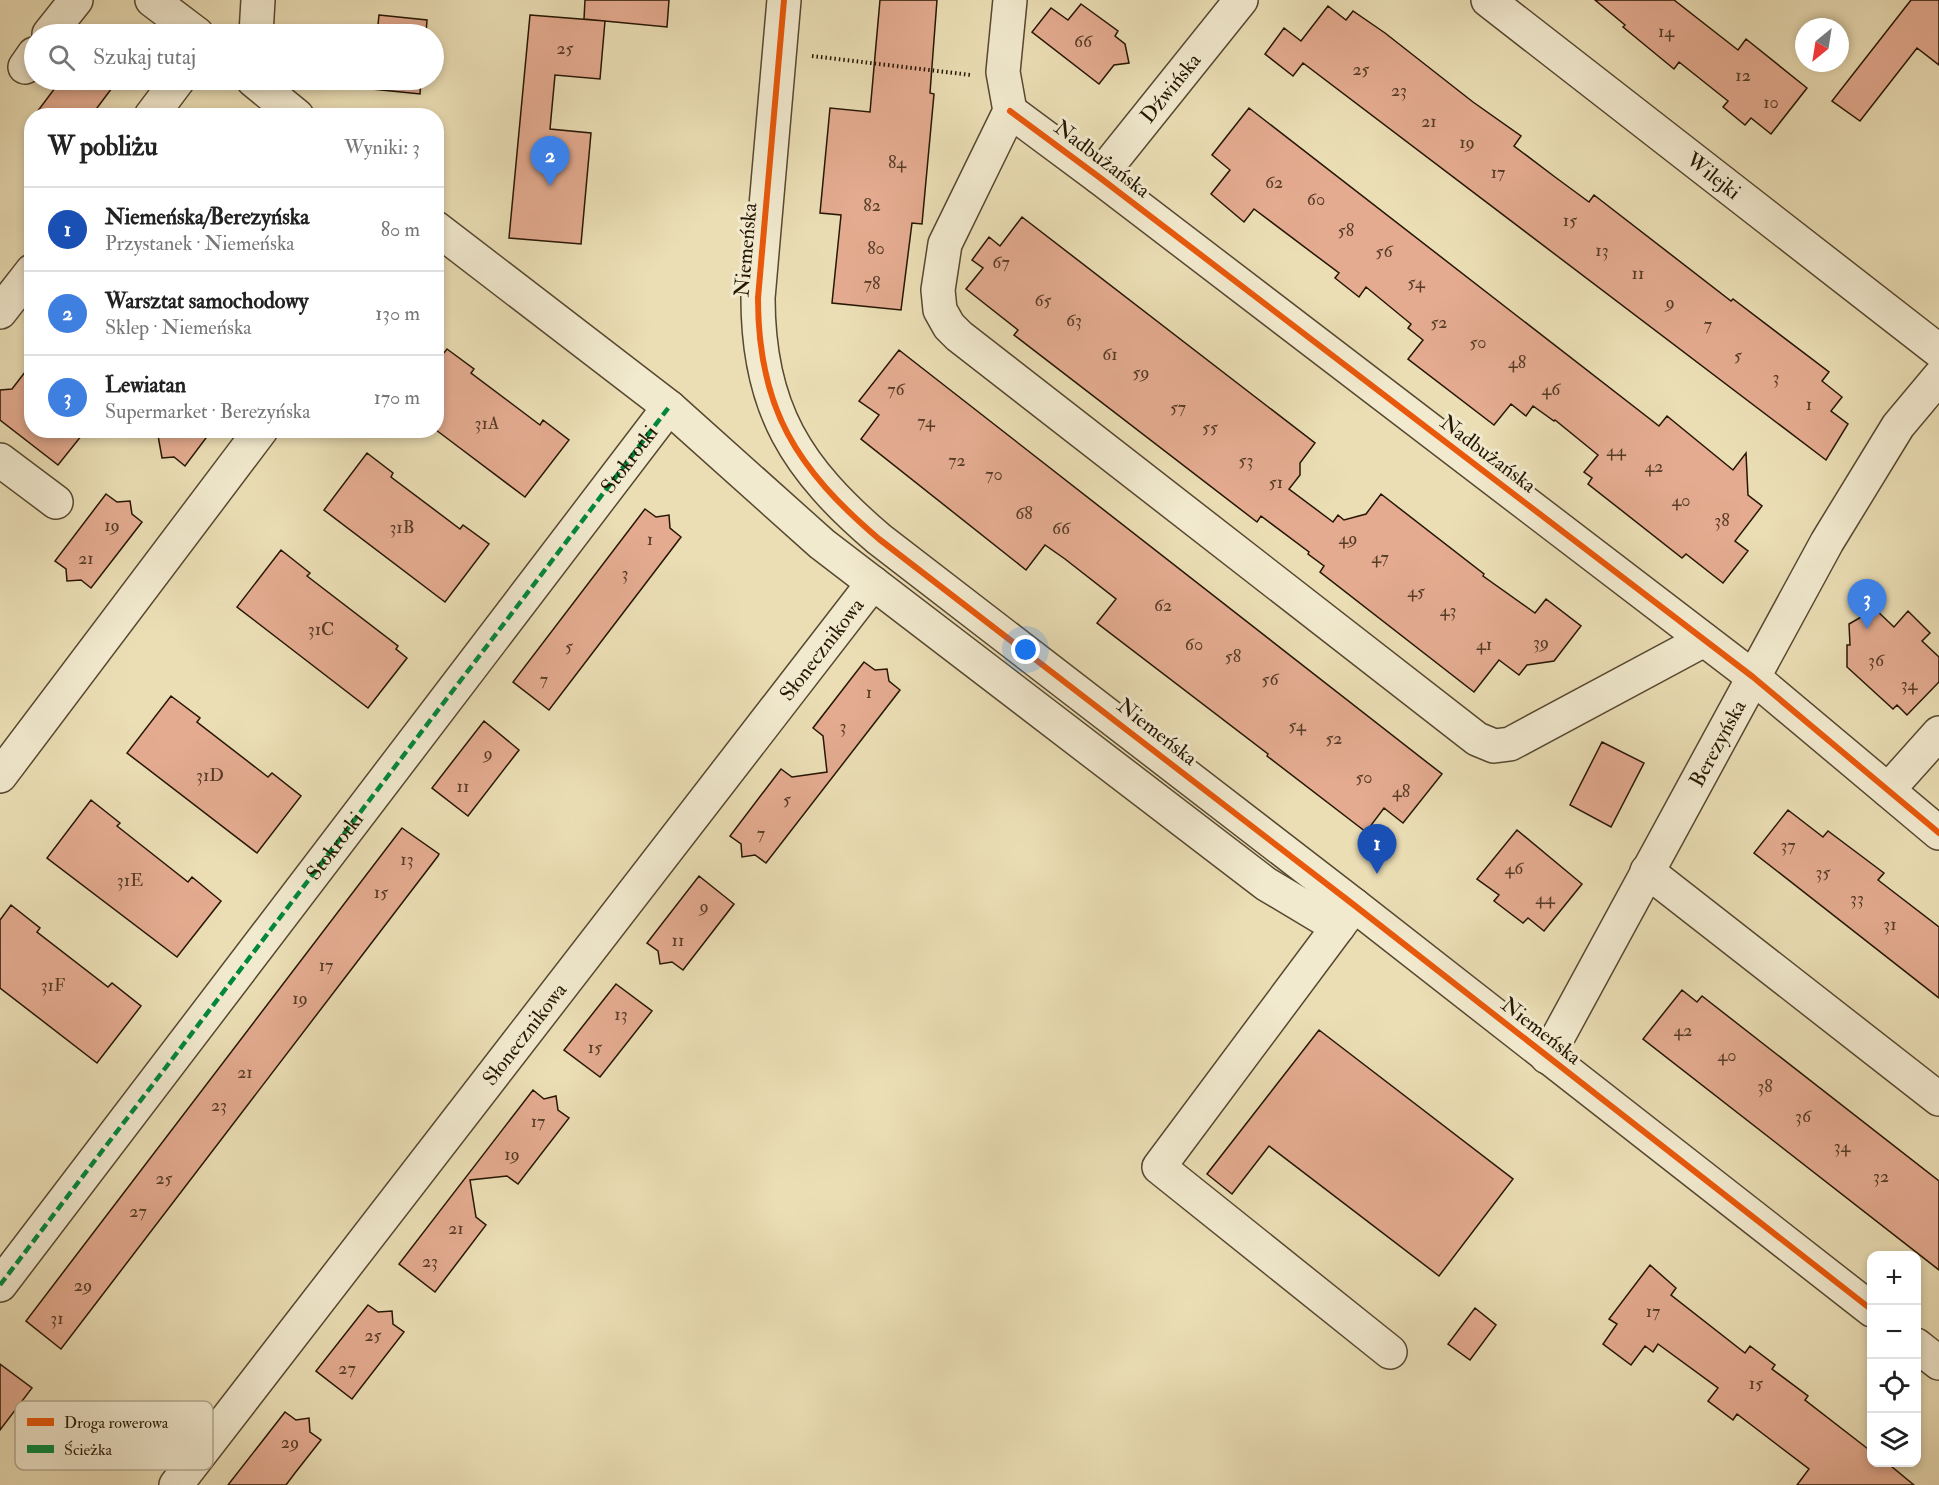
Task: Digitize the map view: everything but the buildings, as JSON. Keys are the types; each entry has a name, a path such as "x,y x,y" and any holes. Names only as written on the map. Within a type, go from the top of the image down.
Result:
{"street":[{"path":"58,24 76,0"},
{"path":"152,0 183,24"},
{"path":"257,24 258,0"},
{"name":"Niemeńska","path":"784,0 758,298 758,323 768,388 778,415 795,448 814,477 834,499 879,539 1346,916 1547,1057 1867,1306"},
{"path":"1010,0 1003,72 1010,111 945,244 938,290 940,310 949,326 1477,739 1494,746 1510,744 1704,640"},
{"name":"Dźwińska","path":"1099,177 1241,0"},
{"name":"Wilejki","path":"1488,0 1939,351"},
{"path":"157,108 170,90"},
{"path":"265,90 287,108"},
{"name":"Nadbużańska","path":"1010,111 1753,677 1939,833"},
{"name":"Niemeńska","path":"444,234 669,407 822,544 1266,884 1346,916"},
{"name":"Berezyńska","path":"1547,1057 1827,542 1898,426 1939,377"},
{"name":"Stokrotki","path":"0,1285 669,407"},
{"path":"0,776 255,438"},
{"path":"0,460 56,502"},
{"name":"Słonecznikowa","path":"213,1437 873,583"},
{"path":"1888,790 1939,733"},
{"path":"1647,872 1939,1099"},
{"path":"1346,916 1159,1167 1390,1352"},
{"path":"1921,1348 1939,1363"},
{"name":"Słonecznikowa","path":"176,1485 188,1470"}],"path":[{"path":"780,52 1005,79"}],"marked path":[{"path":"0,1285 669,407"}],"cycle path":[{"path":"784,0 758,298 760,337 765,373 775,405 788,434 805,461 826,487 879,539 1354,905 1867,1306"},
{"path":"1010,111 1753,677 1939,833"}],"place":[{"name":"Warsztat samochodowy","path":"550,186"},
{"name":"Lewiatan","path":"1867,629"},
{"name":"Niemeńska/Berezyńska","path":"1377,874"}]}
